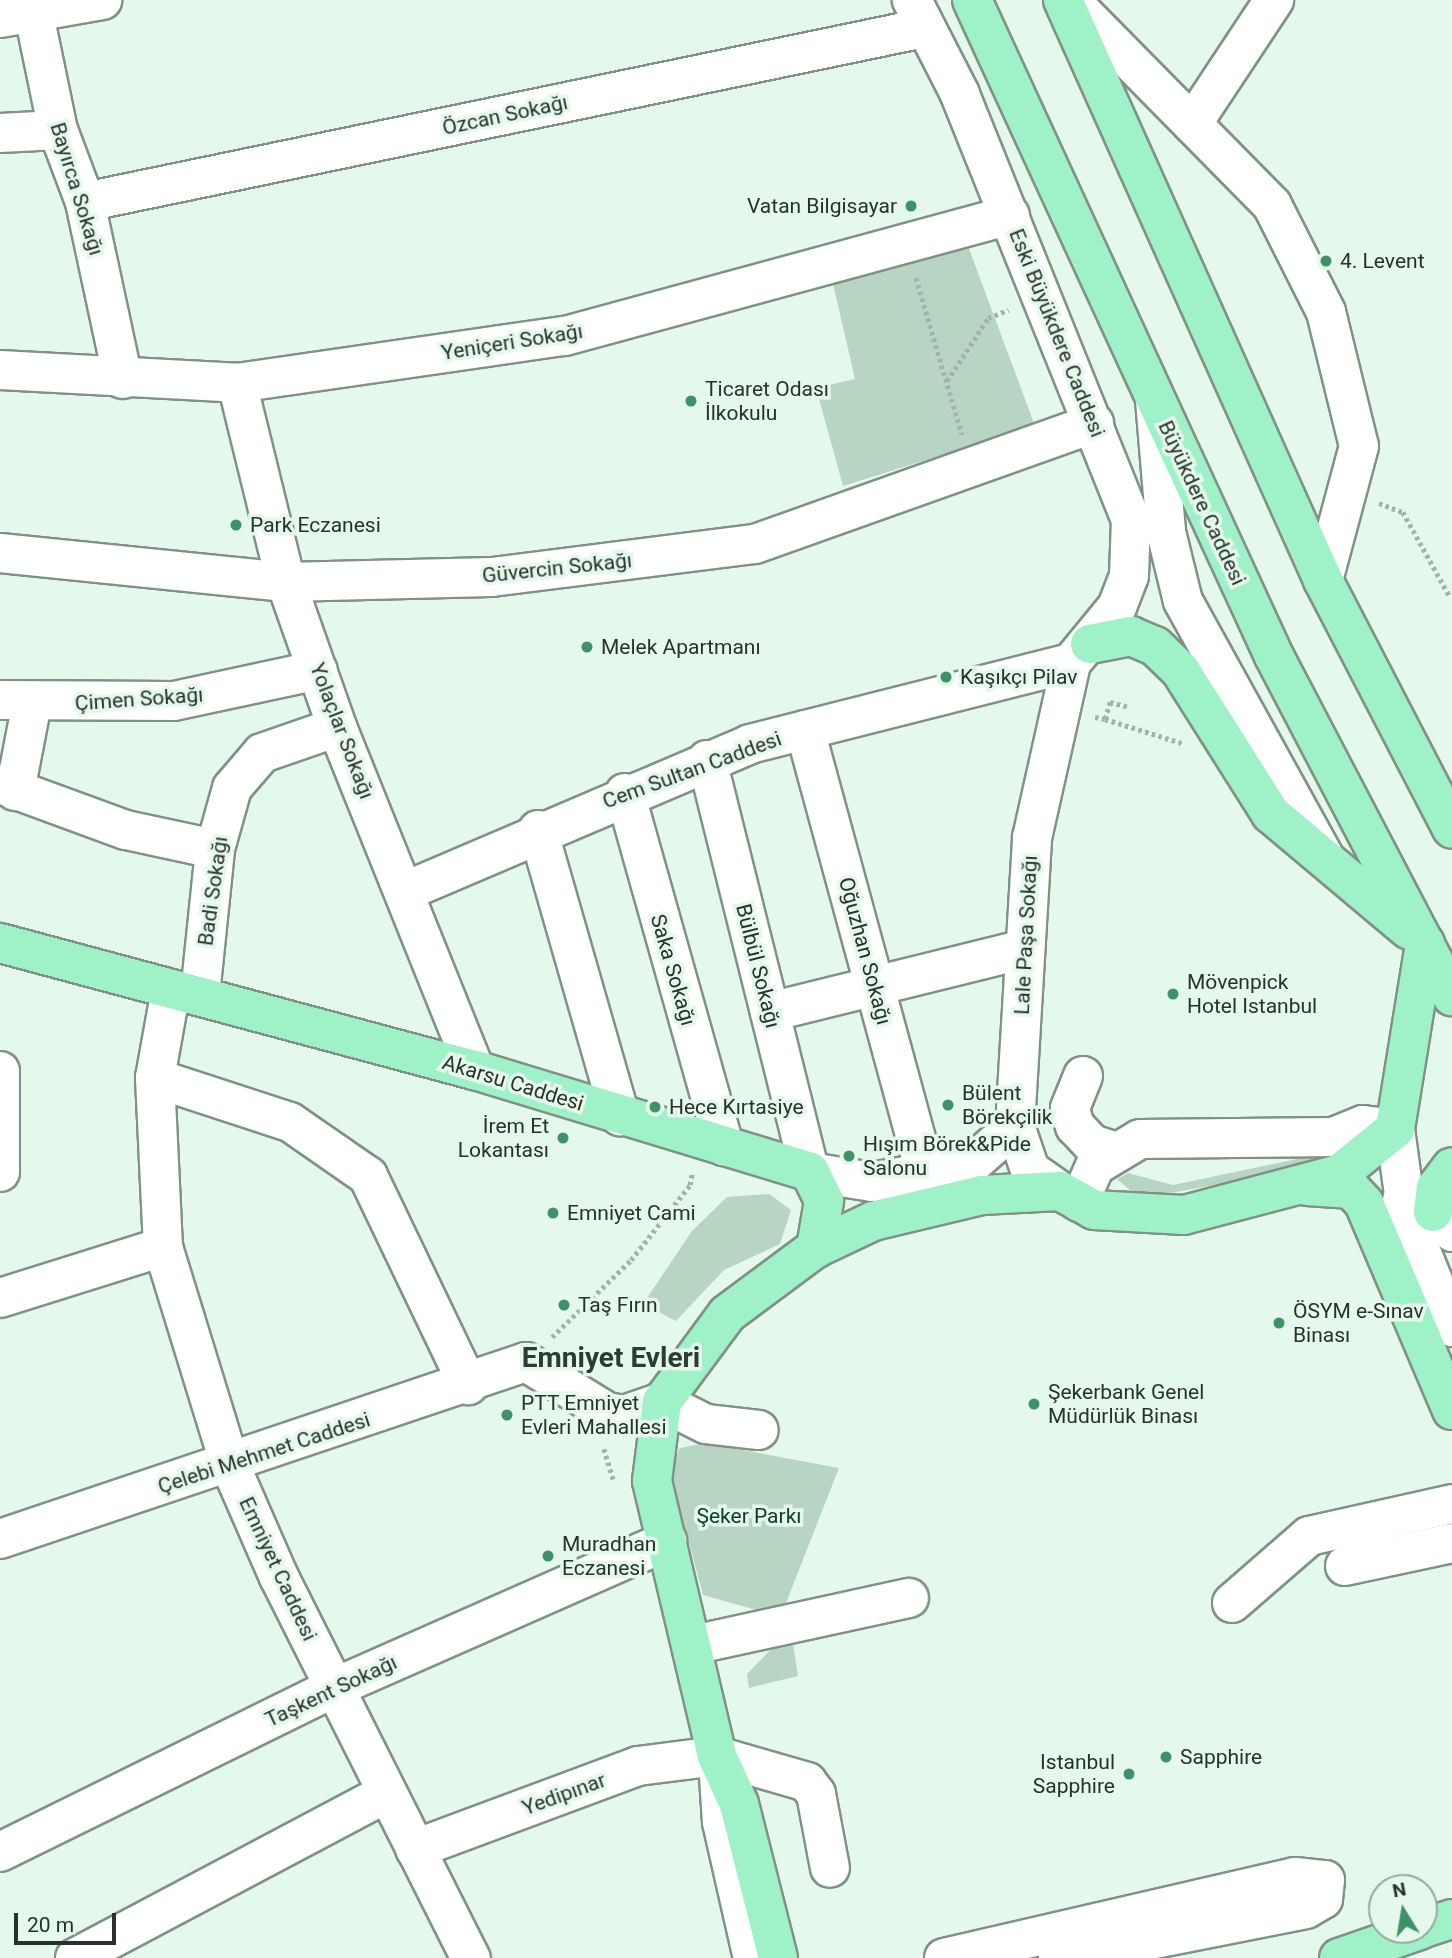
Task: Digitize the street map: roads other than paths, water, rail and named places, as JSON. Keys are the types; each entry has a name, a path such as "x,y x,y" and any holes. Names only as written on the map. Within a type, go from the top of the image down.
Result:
{"main road":[{"name":"Büyükdere Caddesi","path":"972,0 1274,656 1452,996"},
{"path":"1063,0 1323,580 1452,829"},
{"path":"1080,654 1131,636 1155,646 1180,670 1271,814 1425,943 1395,1129 1339,1174 1300,1186"},
{"path":"1406,741 1452,769"},
{"name":"Akarsu Caddesi","path":"0,943 475,1070 810,1172"},
{"path":"1430,1215 1436,1188 1452,1167"},
{"path":"810,1172 825,1216 817,1248"},
{"path":"1300,1186 1351,1189 1372,1216 1452,1410"},
{"name":"Akarsu Caddesi","path":"925,1189 1070,1197 1131,1216 1184,1214 1300,1186"},
{"path":"772,1956 739,1804 717,1756 693,1645 652,1481 662,1402 727,1314 817,1248 925,1189"},
{"path":"1339,1958 1379,1944"}],"street":[{"path":"21,11 102,0"},
{"path":"1070,0 1272,205 1326,312 1359,446 1343,489 1323,580"},
{"path":"1192,124 1275,0"},
{"name":"Bayırca Sokağı","path":"21,11 58,130 85,202 123,379"},
{"name":"Özcan Sokağı","path":"85,202 918,14"},
{"name":"Eski Büyükdere Caddesi","path":"918,14 1010,215 1131,520 1129,576 1080,654"},
{"path":"0,133 58,130"},
{"name":"Yeniçeri Sokağı","path":"0,370 123,379 237,383 565,336 1010,215"},
{"name":"Yolaçlar Sokağı","path":"237,383 286,582 337,727 406,891 475,1070"},
{"path":"1155,401 1166,532 1183,601 1325,858"},
{"name":"Güvercin Sokağı","path":"0,553 286,582 492,577 755,544 1094,423"},
{"name":"Cem Sultan Caddesi","path":"406,891 538,830 707,760 1080,654"},
{"name":"Lale Paşa Sokağı","path":"1070,1197 1030,1170 1015,1126 1021,950 1032,838 1080,654"},
{"name":"Çimen Sokağı","path":"16,702 174,701 318,670"},
{"path":"16,702 8,788 126,830 215,849"},
{"name":"Badi Sokağı","path":"185,992 215,849 232,788 245,768 262,753 337,727"},
{"name":"Oğuzhan Sokağı","path":"805,730 875,988 925,1189"},
{"name":"Bülbül Sokağı","path":"707,760 810,1172"},
{"name":"Saka Sokağı","path":"625,793 711,1141"},
{"path":"538,830 620,1116"},
{"path":"770,1012 1021,950"},
{"name":"Emniyet Caddesi","path":"185,992 155,1078 163,1247 230,1465 386,1793 471,1958"},
{"path":"0,1071 0,1172"},
{"path":"1083,1076 1070,1109 1075,1126 1091,1144 1113,1151"},
{"path":"155,1078 290,1122 368,1176 468,1385"},
{"path":"1070,1197 1095,1166 1113,1151 1140,1139 1334,1137 1363,1125 1395,1129 1430,1215 1452,1327"},
{"name":"Akarsu Caddesi","path":"810,1172 925,1189 972,1164 1015,1126"},
{"path":"1351,1189 1430,1215"},
{"path":"0,1298 163,1247"},
{"name":"Çelebi Mehmet Caddesi","path":"0,1539 468,1385 526,1362 607,1412 643,1412 662,1402"},
{"path":"662,1402 706,1424 759,1430"},
{"path":"1232,1603 1309,1536 1452,1504"},
{"name":"Taşkent Sokağı","path":"0,1852 336,1687 667,1541"},
{"path":"1345,1566 1452,1543"},
{"path":"693,1645 909,1598"},
{"path":"717,1756 807,1782 816,1794 830,1868"},
{"name":"Yedipınar","path":"415,1849 638,1766 717,1756"},
{"path":"83,1956 386,1793"},
{"path":"944,1958 1295,1878 1325,1880 1323,1899 1306,1909 1058,1958"}],"place":[{"name":"Vatan Bilgisayar","path":"911,206"},
{"name":"4. Levent","path":"1326,261"},
{"name":"Ticaret Odası İlkokulu","path":"691,401"},
{"name":"Park Eczanesi","path":"236,525"},
{"name":"Melek Apartmanı","path":"587,647"},
{"name":"Kaşıkçı Pilav","path":"946,677"},
{"name":"Mövenpick Hotel Istanbul","path":"1173,994"},
{"name":"Bülent Börekçilik","path":"948,1105"},
{"name":"Hece Kırtasiye","path":"655,1107"},
{"name":"İrem Et Lokantası","path":"563,1138"},
{"name":"Hışım Börek&Pide Salonu","path":"849,1156"},
{"name":"Emniyet Cami","path":"553,1213"},
{"name":"Taş Fırın","path":"564,1305"},
{"name":"ÖSYM e-Sınav Binası","path":"1279,1323"},
{"name":"Şekerbank Genel Müdürlük Binası","path":"1034,1404"},
{"name":"PTT Emniyet Evleri Mahallesi","path":"507,1415"},
{"name":"Muradhan Eczanesi","path":"548,1556"},
{"name":"Sapphire","path":"1166,1757"},
{"name":"Istanbul Sapphire","path":"1129,1774"}],"district":[{"name":"Emniyet Evleri","path":"611,1358"}],"park label":[{"name":"Şeker Parkı","path":"749,1516"}]}
